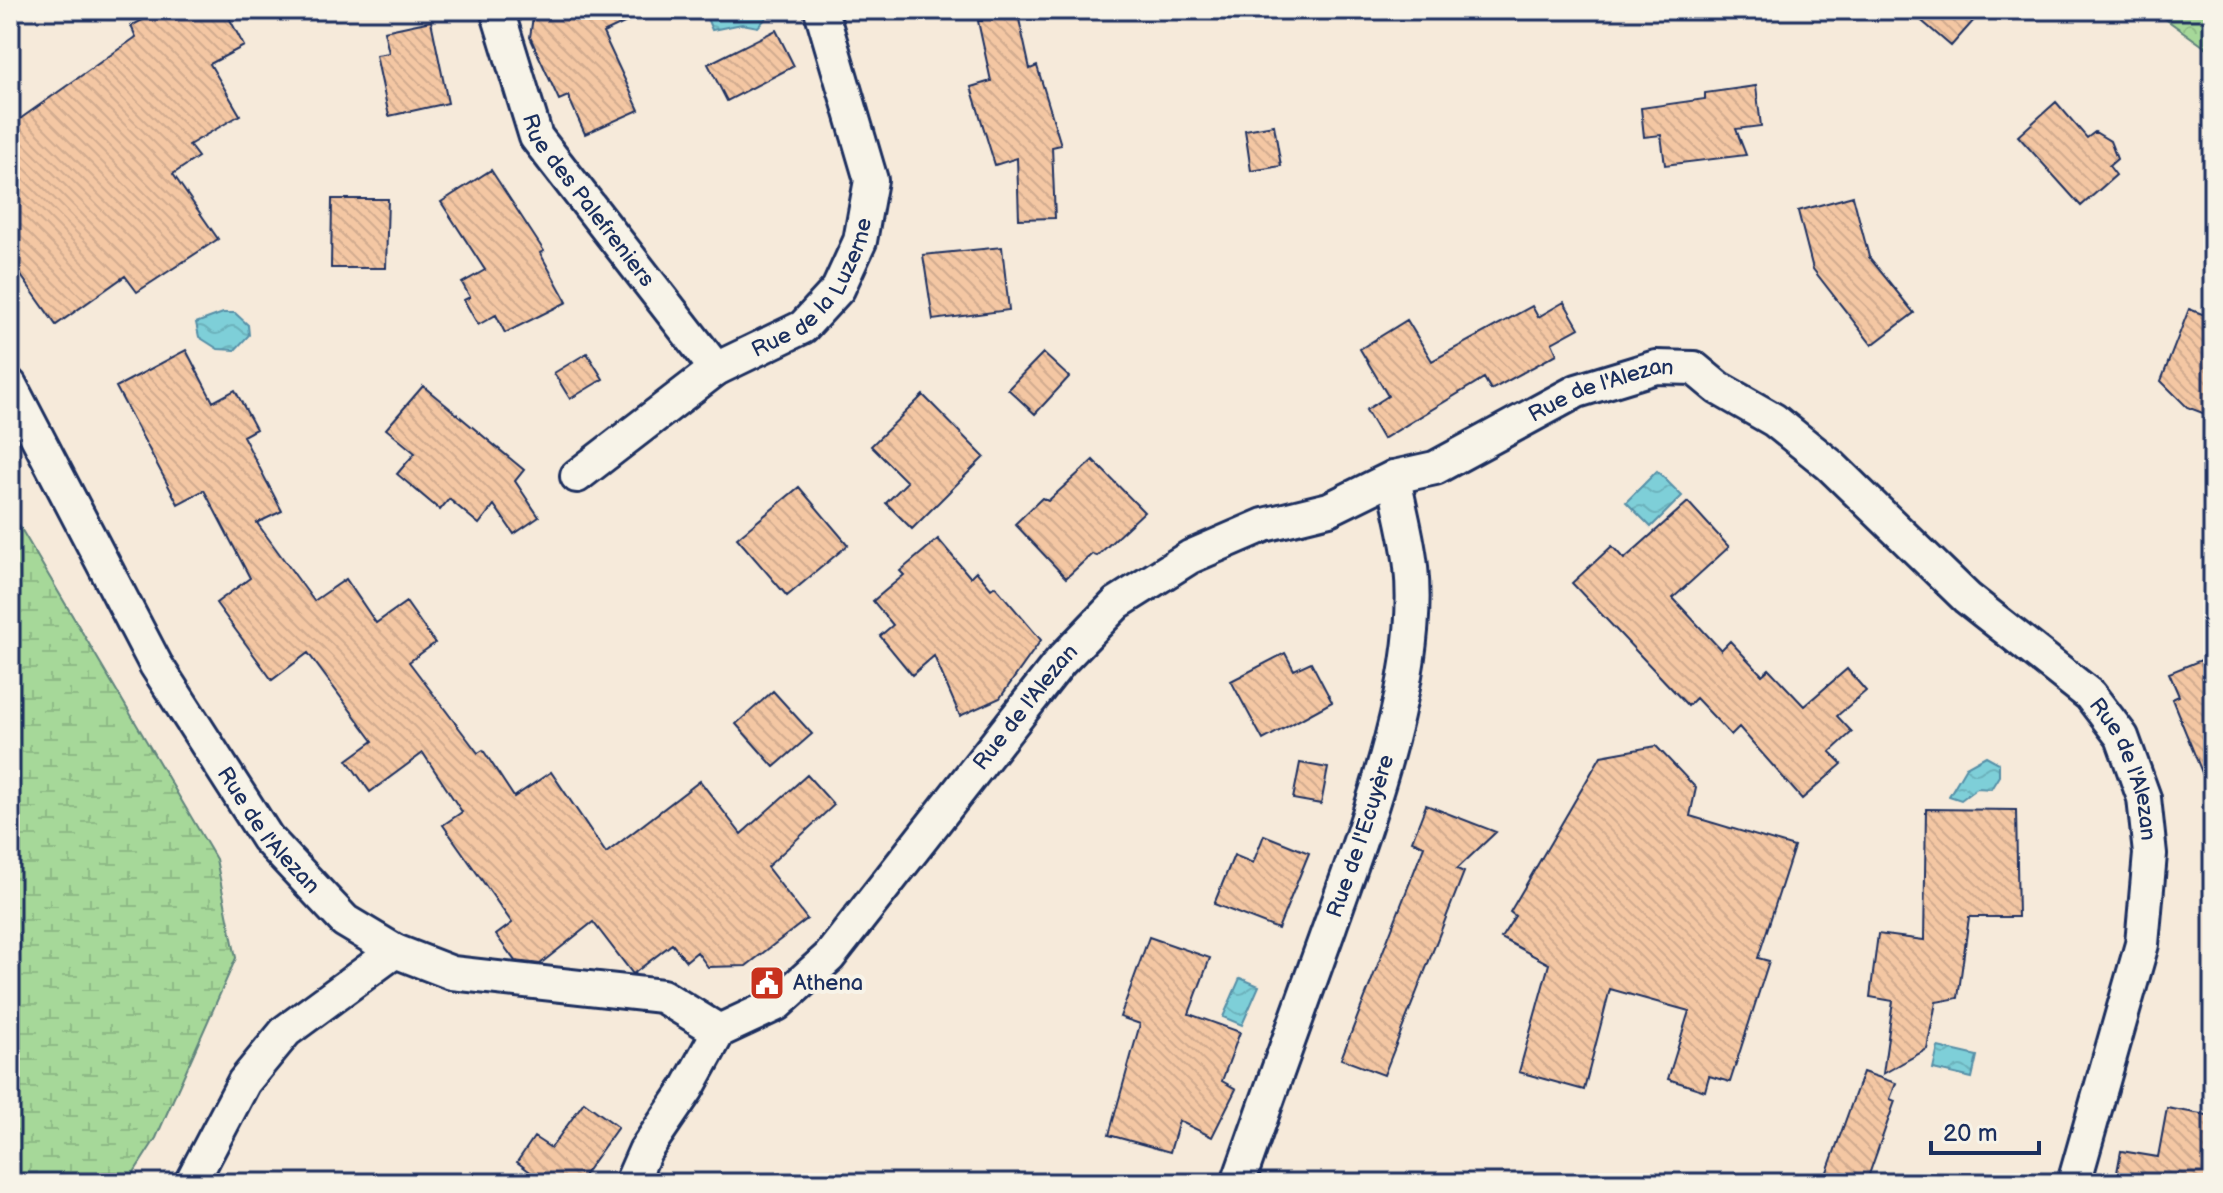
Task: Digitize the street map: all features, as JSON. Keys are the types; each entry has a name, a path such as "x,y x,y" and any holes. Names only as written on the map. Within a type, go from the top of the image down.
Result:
{"street":[{"name":"Rue des Palefreniers","path":"497,10 536,137 716,369"},
{"name":"Rue de la Luzerne","path":"577,476 716,369 803,327 838,289 860,241 871,180 821,10"},
{"name":"Rue de l'Alezan","path":"10,385 156,665 267,838 345,921 395,951 452,973 662,996 719,1031 777,1004 829,957 1060,662 1117,603 1190,557 1264,525 1329,509 1394,477 1435,468 1577,391 1656,367 1694,368 1718,388 1774,420 1830,465 1967,598 2090,695 2122,737 2144,798 2150,854 2142,944 2074,1183"},
{"name":"Rue de l'Ecuyère","path":"1238,1183 1353,862 1381,774 1400,696 1409,631 1411,568 1394,477"},
{"path":"191,1183 244,1082 286,1031 395,951"},
{"path":"631,1183 645,1151 687,1089 719,1031"}],"green space":[{"path":"2153,10 2213,10 2213,53"},
{"path":"10,510 216,859 236,958 156,1138 127,1183 10,1183"}],"water":[{"path":"721,10 763,10 767,17 758,27 742,24 712,30 706,16"},
{"path":"223,313 235,313 248,325 249,335 235,350 218,349 199,337 196,323"},
{"path":"1657,471 1682,496 1651,527 1626,502"},
{"path":"1986,756 1999,763 1999,776 1991,789 1977,788 1961,800 1949,796 1966,767"},
{"path":"1240,978 1259,986 1242,1025 1223,1017"},
{"path":"1938,1047 1977,1056 1972,1078 1933,1069"}],"building":[{"path":"161,10 225,10 244,46 210,64 240,115 189,145 198,157 173,174 218,239 137,292 125,276 56,325 10,260 10,126 136,37 131,26"},
{"path":"534,10 652,10 603,33 639,110 585,134 568,96 559,100 530,37"},
{"path":"979,10 1017,10 1030,69 1037,66 1061,145 1052,147 1055,218 1019,219 1017,158 995,165 971,87 991,81 978,21 982,21"},
{"path":"1909,10 1983,10 1951,46"},
{"path":"431,21 448,103 389,116 376,55 389,53 384,31"},
{"path":"776,30 794,66 727,101 708,64"},
{"path":"1756,86 1761,126 1736,129 1746,155 1665,165 1661,135 1644,137 1641,108 1705,99 1705,93"},
{"path":"2056,102 2087,138 2095,132 2110,141 2117,159 2109,166 2116,175 2081,206 2018,136"},
{"path":"1274,125 1281,166 1251,171 1245,130"},
{"path":"491,170 544,251 540,253 567,302 505,333 496,315 478,325 464,300 470,297 462,283 485,270 441,202"},
{"path":"1853,196 1869,257 1914,313 1872,345 1813,269 1798,211"},
{"path":"332,199 388,199 386,268 331,268"},
{"path":"1002,247 1009,310 933,320 923,255"},
{"path":"1564,302 1579,328 1552,343 1557,354 1491,390 1484,378 1383,439 1366,410 1388,396 1360,349 1407,320 1432,361 1532,306 1538,317"},
{"path":"2189,309 2213,318 2213,417 2187,407 2161,381"},
{"path":"186,350 213,402 235,390 256,429 243,436 282,511 257,523 314,601 346,579 376,623 406,602 435,643 409,662 478,753 483,750 514,797 551,772 606,853 700,781 741,834 807,775 834,805 767,867 807,919 746,966 708,967 697,952 686,961 672,944 633,974 593,922 540,964 515,961 496,935 512,923 443,825 462,812 423,753 370,792 347,760 373,741 308,653 272,680 216,603 250,578 204,490 178,504 116,387"},
{"path":"587,353 603,379 570,399 554,373"},
{"path":"1043,353 1069,377 1035,414 1008,389"},
{"path":"423,386 524,470 515,481 539,517 514,534 494,505 479,524 449,499 440,510 397,474 415,453 386,429"},
{"path":"923,395 984,457 912,529 886,503 907,482 871,446"},
{"path":"1093,460 1144,512 1097,556 1092,554 1066,578 1015,524 1042,498 1048,501"},
{"path":"799,487 848,545 787,596 737,538"},
{"path":"1688,502 1729,547 1673,598 1721,650 1730,641 1762,675 1769,669 1804,706 1847,669 1866,691 1837,716 1852,732 1830,752 1842,764 1802,799 1739,727 1731,735 1696,698 1688,706 1572,583 1612,546 1624,559"},
{"path":"938,539 970,577 976,571 991,589 995,586 1041,640 1000,698 960,716 934,656 912,675 880,636 893,625 873,601 904,575 900,571"},
{"path":"1285,653 1294,670 1311,662 1332,702 1263,740 1231,681"},
{"path":"2201,660 2213,689 2212,797 2172,699 2179,696 2169,673"},
{"path":"773,691 812,734 774,767 736,724"},
{"path":"1656,746 1696,788 1690,816 1794,847 1758,958 1769,961 1730,1082 1709,1076 1705,1091 1668,1079 1689,1011 1610,989 1584,1090 1519,1072 1549,964 1501,938 1515,916 1510,912 1601,756"},
{"path":"1300,763 1328,768 1321,804 1293,799"},
{"path":"1426,805 1496,832 1457,869 1464,872 1384,1075 1341,1059 1424,846 1412,841"},
{"path":"1926,809 2016,810 2018,917 1969,917 1958,998 1936,1002 1927,1049 1883,1074 1893,1001 1870,997 1878,934 1924,940"},
{"path":"1264,835 1309,853 1278,929 1214,904 1234,855 1253,863"},
{"path":"1149,937 1210,958 1189,1014 1240,1032 1222,1081 1236,1089 1212,1137 1179,1121 1170,1152 1109,1135 1140,1024 1120,1017"},
{"path":"1863,1072 1896,1083 1890,1099 1895,1101 1866,1183 1823,1183"},
{"path":"584,1102 618,1127 578,1183 545,1183 517,1162 534,1137 551,1148"},
{"path":"2167,1108 2213,1116 2213,1152 2208,1151 2206,1165 2213,1166 2213,1183 2115,1183 2121,1151 2158,1157"}],"place":[{"name":"Athena","path":"767,983"}]}
